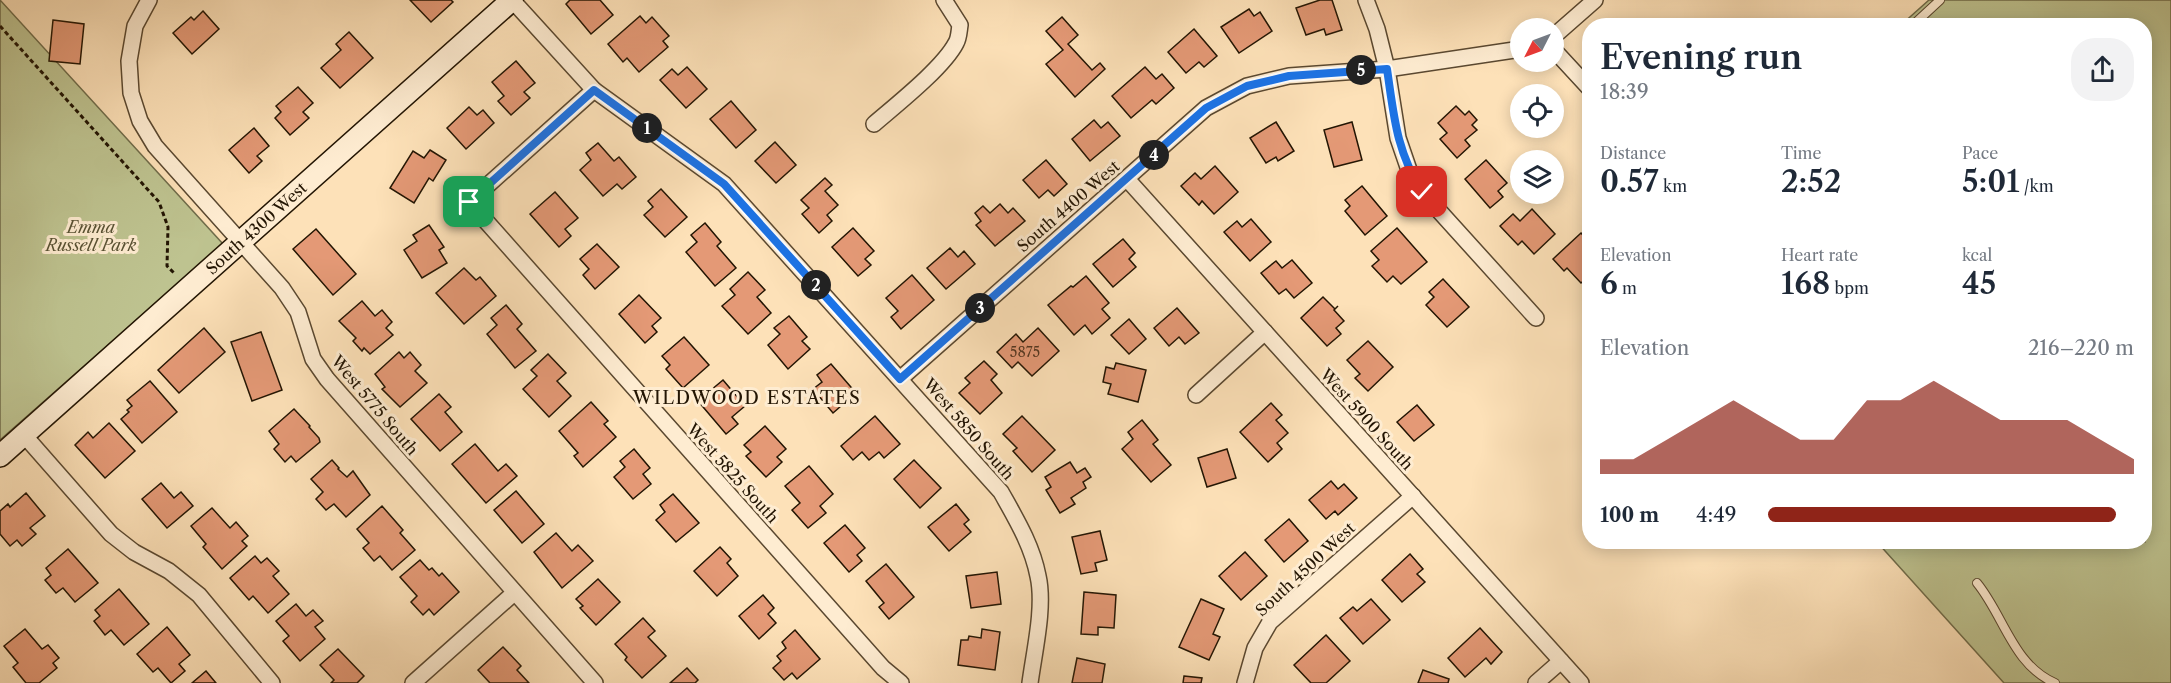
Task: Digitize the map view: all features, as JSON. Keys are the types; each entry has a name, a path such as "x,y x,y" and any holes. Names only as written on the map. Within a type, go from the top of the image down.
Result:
{"main road":[{"name":"South 4300 West","path":"0,456 512,0"}],"street":[{"name":"West 5775 South","path":"149,0 135,26 129,61 131,93 140,121 154,146 282,288 298,312 313,359 327,379 595,683"},
{"name":"West 5850 South","path":"512,0 594,90 724,184 1001,492 1025,534 1039,578 1039,616 1030,683"},
{"path":"874,124 909,94 944,59 957,42 960,25 944,0"},
{"path":"1366,0 1377,29 1387,69 1398,138 1409,170 1422,192 1536,318"},
{"path":"1564,27 1595,0"},
{"name":"South 4400 West","path":"900,379 1206,108 1247,86 1289,76 1387,69 1510,51"},
{"path":"1564,61 1582,80"},
{"name":"West 5825 South","path":"594,90 469,202 883,668 901,683"},
{"name":"West 5900 South","path":"1127,178 1581,683"},
{"path":"1196,396 1265,332"},
{"path":"24,435 111,534 134,552 169,572 199,595 272,683"},
{"name":"South 4500 West","path":"1245,683 1255,648 1270,621 1413,496"},
{"path":"414,683 514,593"},
{"path":"1536,683 1561,661"}],"lane":[{"path":"1921,18 1940,0"},
{"path":"1977,583 1987,594 2005,629 2029,667 2036,674 2055,683"}],"path":[{"path":"0,26 159,202 168,227 167,266 174,273"}],"green space":[{"name":"Emma Russell Park","path":"0,0 223,244 0,440"},
{"path":"1929,0 2171,0 2171,683 2004,683 1883,549 2152,549 2152,18 1909,18"}],"building":[{"path":"410,0 451,0 453,2 431,22"},
{"path":"570,0 600,0 613,15 591,34 566,4"},
{"path":"1320,0 1332,0 1342,30 1326,35 1324,29 1306,35 1296,8"},
{"path":"1249,9 1254,16 1260,12 1272,31 1239,53 1221,27"},
{"path":"203,11 219,29 192,54 173,33 191,17 194,20"},
{"path":"640,16 646,23 652,17 669,36 663,41 668,47 639,72 627,58 623,62 608,44"},
{"path":"1062,17 1078,35 1068,44 1092,70 1100,63 1105,69 1075,97 1046,64 1063,50 1046,31"},
{"path":"53,20 84,24 80,64 49,61"},
{"path":"1194,29 1217,56 1204,67 1199,62 1186,73 1168,52"},
{"path":"349,32 373,58 340,88 321,68 341,50 336,44"},
{"path":"516,61 535,83 524,92 530,98 511,115 498,101 504,96 492,82"},
{"path":"687,67 707,89 686,108 660,80 672,69 678,75"},
{"path":"1145,67 1156,79 1162,74 1174,88 1156,104 1152,100 1131,118 1112,96"},
{"path":"298,87 313,103 303,112 309,118 290,135 275,118 281,112 276,106"},
{"path":"731,101 756,130 736,148 710,119"},
{"path":"1456,106 1465,115 1469,111 1477,120 1472,125 1477,130 1465,140 1470,146 1457,158 1440,139 1447,133 1438,123"},
{"path":"469,107 477,115 483,110 494,123 466,149 447,128"},
{"path":"1094,120 1101,128 1108,122 1120,136 1090,161 1072,139"},
{"path":"1276,122 1294,151 1278,161 1276,157 1266,163 1250,138"},
{"path":"1352,122 1362,160 1334,167 1324,130"},
{"path":"254,128 269,146 257,156 262,161 249,173 229,150"},
{"path":"775,142 796,165 776,183 755,161"},
{"path":"598,143 614,161 619,157 636,177 622,189 617,184 603,196 580,170 591,160 586,153"},
{"path":"430,150 446,160 433,181 429,178 414,203 390,188 413,151 424,158"},
{"path":"1046,160 1067,184 1054,196 1048,190 1039,198 1023,180"},
{"path":"1486,160 1507,183 1498,191 1503,197 1490,208 1465,179"},
{"path":"1215,166 1238,192 1214,214 1202,201 1199,205 1181,186 1195,173 1201,179"},
{"path":"825,178 832,185 825,191 838,205 827,215 832,221 819,233 802,214 809,208 801,200"},
{"path":"1362,186 1387,216 1365,235 1345,211 1350,206 1345,200"},
{"path":"661,189 687,217 665,237 644,215 653,207 648,201"},
{"path":"555,192 578,218 565,229 571,236 559,247 530,214"},
{"path":"1000,204 1008,213 1013,208 1025,221 995,246 976,225 981,221 975,213 983,206 990,213"},
{"path":"1532,209 1555,234 1534,254 1522,241 1518,245 1500,226 1513,214 1520,221"},
{"path":"1251,219 1271,242 1250,261 1224,232 1237,221 1242,227"},
{"path":"705,223 721,242 717,246 736,268 715,286 686,252 697,242 691,235"},
{"path":"429,225 444,247 439,250 447,263 422,278 404,250 417,241 413,235"},
{"path":"853,228 874,251 865,259 871,265 858,276 832,247"},
{"path":"1397,228 1427,262 1401,284 1393,276 1387,282 1372,266 1379,260 1371,251"},
{"path":"316,229 356,274 333,295 293,249"},
{"path":"1582,234 1581,283 1567,268 1564,271 1553,259"},
{"path":"1123,239 1135,253 1129,259 1136,267 1113,287 1093,264"},
{"path":"597,244 619,267 595,289 583,275 589,269 580,259"},
{"path":"950,248 958,257 964,251 975,264 946,289 927,268"},
{"path":"1292,260 1312,283 1294,298 1286,289 1279,294 1261,273 1276,261 1282,268"},
{"path":"464,268 476,280 480,277 496,296 464,324 436,293"},
{"path":"748,272 765,290 757,297 771,313 748,334 722,306 735,295 730,289"},
{"path":"912,275 934,300 901,329 891,317 898,311 886,298"},
{"path":"1086,276 1109,303 1102,309 1110,318 1092,334 1085,325 1074,335 1048,305"},
{"path":"1443,279 1469,307 1447,327 1426,305 1434,297 1429,292"},
{"path":"639,295 661,318 652,326 657,332 645,343 619,314"},
{"path":"1323,297 1344,321 1336,328 1341,334 1327,346 1301,318"},
{"path":"362,301 375,316 382,310 392,322 386,328 393,335 370,354 364,348 362,351 353,341 356,338 339,321"},
{"path":"506,305 522,324 517,329 536,351 515,368 487,334 497,325 491,318"},
{"path":"1177,308 1199,333 1185,344 1179,337 1169,346 1154,328"},
{"path":"789,316 807,337 802,341 810,349 788,369 768,345 780,334 774,328"},
{"path":"1129,319 1146,339 1129,354 1111,335"},
{"path":"204,328 225,352 179,393 158,370"},
{"path":"1038,328 1059,351 1032,376 1018,362 1012,368 997,352 1016,334 1023,342"},
{"path":"261,332 282,390 252,401 231,342"},
{"path":"684,337 709,365 683,388 666,369 670,365 662,356"},
{"path":"1368,341 1393,367 1368,391 1355,378 1360,374 1347,360"},
{"path":"399,352 404,358 410,352 421,365 415,371 427,383 400,407 382,389 385,387 375,374"},
{"path":"548,354 566,373 557,381 571,396 549,417 523,389 537,376 531,370"},
{"path":"984,361 997,374 991,380 1002,393 980,414 959,393 970,383 965,378"},
{"path":"1116,363 1146,370 1138,402 1108,394 1111,384 1103,382 1106,367 1114,369"},
{"path":"831,364 856,393 833,413 813,389 822,382 817,375"},
{"path":"723,380 745,406 732,417 738,424 726,434 698,401"},
{"path":"150,381 177,412 142,443 121,419 132,406 127,400"},
{"path":"439,394 451,407 445,412 462,432 440,451 411,419"},
{"path":"591,402 608,421 604,424 616,437 583,467 574,456 578,453 559,431"},
{"path":"1271,403 1282,415 1276,420 1288,433 1277,443 1282,449 1268,462 1240,432"},
{"path":"1417,405 1434,425 1414,441 1397,422"},
{"path":"294,409 310,426 320,442 296,462 291,456 285,462 274,449 279,444 269,431"},
{"path":"875,416 900,444 884,458 879,452 869,460 862,452 853,460 841,446"},
{"path":"1022,416 1055,450 1032,472 1013,451 1017,448 1003,434"},
{"path":"1142,420 1158,440 1153,444 1171,465 1151,482 1122,449 1133,439 1128,432"},
{"path":"109,423 135,451 105,478 75,445 88,432 93,438"},
{"path":"765,426 786,449 777,457 782,462 766,477 746,456 751,452 744,445"},
{"path":"475,444 498,471 506,464 517,476 486,503 452,464"},
{"path":"634,449 650,468 643,474 651,484 633,499 614,477 625,467 620,461"},
{"path":"1227,449 1236,478 1207,487 1198,458"},
{"path":"332,460 347,477 353,471 370,495 346,517 334,504 326,510 316,499 323,492 311,479"},
{"path":"914,460 941,488 920,508 894,479"},
{"path":"1070,462 1077,473 1085,468 1091,477 1083,482 1086,488 1071,498 1075,504 1060,513 1046,490 1051,487 1045,477"},
{"path":"809,466 833,494 820,506 826,513 808,528 792,510 800,503 785,486"},
{"path":"1331,481 1338,489 1344,484 1357,498 1338,515 1335,511 1326,519 1309,500"},
{"path":"161,483 174,498 181,492 193,506 167,528 142,499"},
{"path":"516,491 544,524 522,543 494,510"},
{"path":"26,493 45,516 30,528 36,534 22,546 17,540 10,546 0,534 0,511 8,504 10,507"},
{"path":"673,494 699,523 676,542 656,520 665,512 660,505"},
{"path":"956,504 969,520 964,524 971,532 949,551 928,527"},
{"path":"382,506 403,530 400,533 415,550 392,570 380,556 374,561 363,548 369,543 357,529"},
{"path":"212,508 230,528 236,522 248,536 242,541 247,546 222,569 203,547 206,544 191,526"},
{"path":"1289,519 1308,541 1284,562 1265,540"},
{"path":"845,525 865,548 857,555 862,561 849,572 824,543"},
{"path":"1100,531 1107,560 1095,563 1097,571 1081,574 1072,537"},
{"path":"556,533 572,551 578,545 593,561 562,588 534,552"},
{"path":"720,547 731,559 727,563 738,576 717,596 694,571"},
{"path":"68,549 98,583 75,602 63,588 56,593 45,580 51,575 46,568"},
{"path":"1245,552 1267,576 1241,600 1219,576"},
{"path":"1410,554 1423,569 1417,574 1425,582 1402,602 1382,580"},
{"path":"255,556 261,563 267,558 279,571 273,576 289,594 268,613 253,596 249,600 230,578"},
{"path":"420,560 429,570 432,568 439,576 442,573 459,592 434,615 429,609 423,615 411,602 417,596 400,577"},
{"path":"886,564 914,597 889,619 879,607 884,603 866,581"},
{"path":"997,572 1001,604 971,608 966,576"},
{"path":"598,579 620,602 596,625 580,608 583,606 576,599"},
{"path":"119,589 149,624 124,645 111,630 105,635 94,621 100,616 95,610"},
{"path":"1084,592 1116,595 1114,628 1098,627 1098,635 1081,634"},
{"path":"763,595 774,608 768,614 776,623 759,639 739,616"},
{"path":"1201,599 1224,609 1213,634 1220,637 1209,660 1179,647"},
{"path":"1371,599 1390,620 1363,644 1340,618 1353,607 1357,611"},
{"path":"296,604 306,616 313,610 323,621 315,627 325,639 300,661 283,641 289,636 276,621"},
{"path":"643,618 655,631 648,637 666,656 642,678 625,660 627,657 615,644"},
{"path":"167,627 190,655 179,664 185,671 171,683 158,668 153,672 137,654"},
{"path":"1480,628 1502,652 1491,664 1486,658 1465,677 1448,658"},
{"path":"25,629 42,649 48,645 59,658 53,663 57,668 39,683 26,683 13,667 18,663 4,646"},
{"path":"982,629 1000,632 995,670 958,665 961,640 968,640 969,636 981,638"},
{"path":"795,630 820,659 797,679 792,673 784,680 773,668 781,661 777,656 786,648 782,642"},
{"path":"1326,635 1350,661 1326,683 1311,683 1294,665"},
{"path":"503,647 521,666 517,670 529,683 490,683 478,670"},
{"path":"338,649 364,676 357,683 331,683 334,680 320,665"},
{"path":"1077,658 1105,664 1102,683 1072,683"},
{"path":"687,668 698,680 695,683 670,683"},
{"path":"1423,670 1449,679 1448,683 1418,683"},
{"path":"206,671 216,683 192,683"},
{"path":"1184,676 1202,678 1201,683 1183,683"}],"district":[{"name":"WILDWOOD ESTATES","path":"747,398"}],"route":[{"path":"469,202 594,90 724,184 900,379 1206,108 1247,86 1289,76 1387,69 1398,138 1409,170 1422,192"}]}
